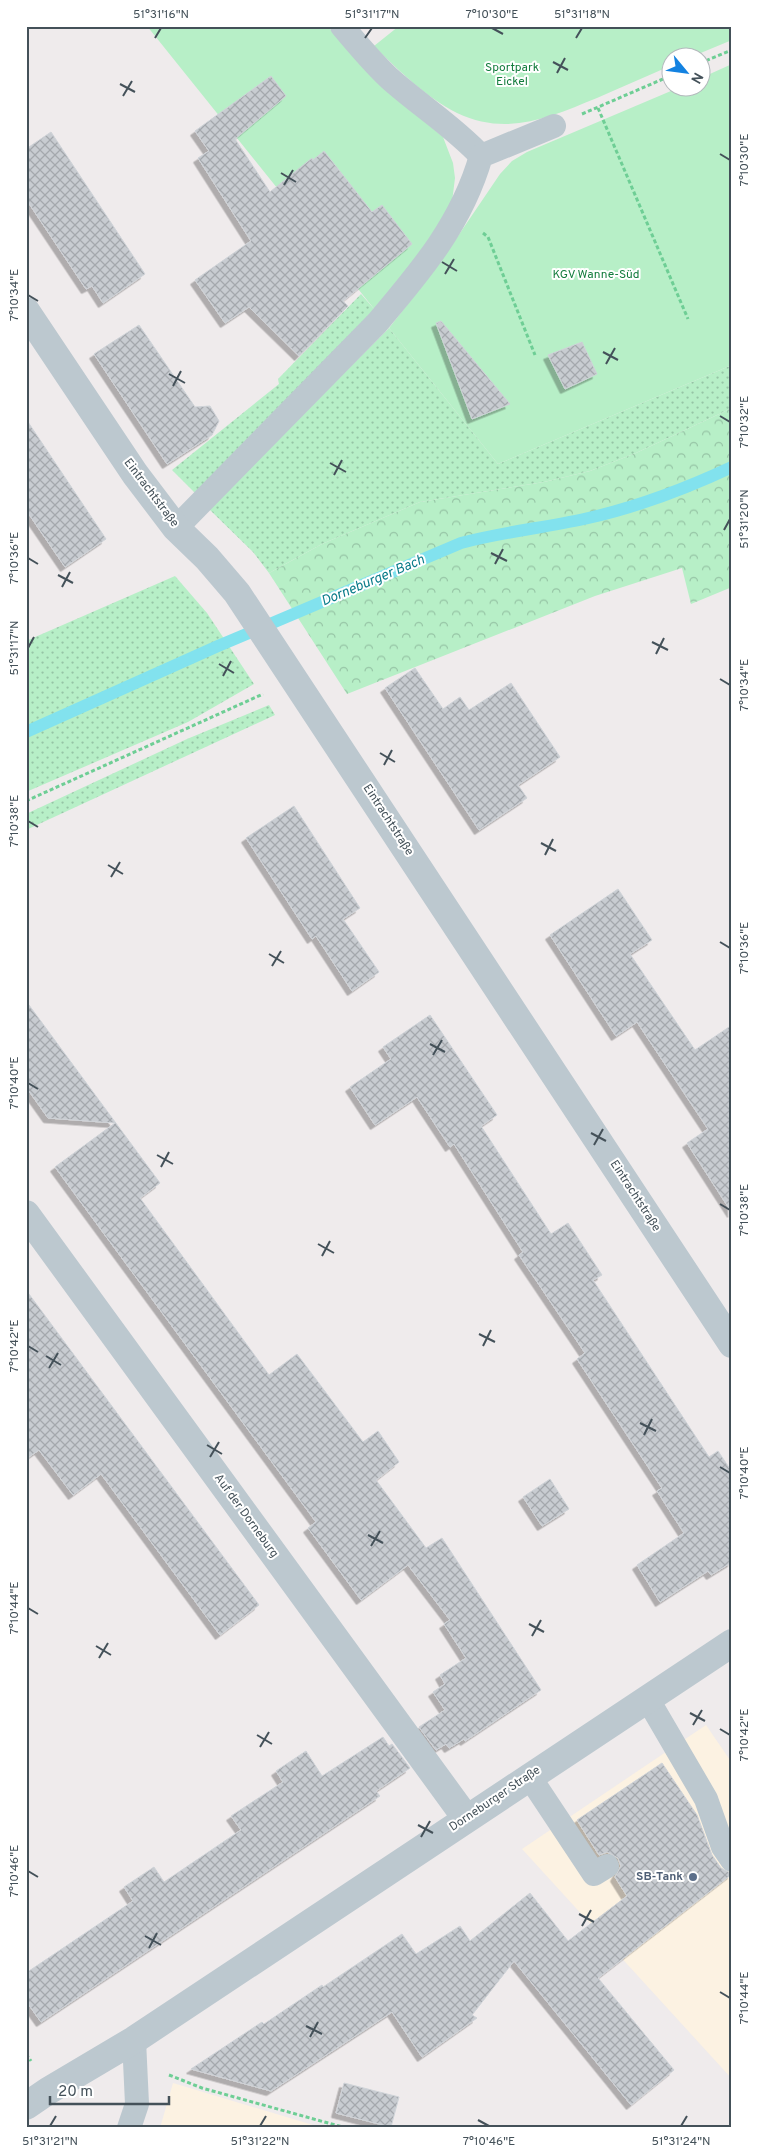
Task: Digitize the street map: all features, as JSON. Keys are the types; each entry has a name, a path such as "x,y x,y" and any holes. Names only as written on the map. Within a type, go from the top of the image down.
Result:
{"street":[{"name":"Eintrachtstraße","path":"26,310 135,474 176,528 207,558 237,593 732,1344"},
{"name":"Auf der Dorneburg","path":"26,1214 466,1818"},
{"name":"Dorneburger Straße","path":"33,2097 134,2040 732,1643"}],"lane":[{"path":"342,26 367,56 390,79 459,133 481,156"},
{"path":"481,156 554,126"},
{"path":"176,528 377,323 408,287 459,214 474,180 481,156"},
{"path":"647,1698 699,1804 732,1860"},
{"path":"529,1776 594,1874 607,1866"},
{"path":"129,2128 136,2104 134,2040"}],"path":[{"path":"710,59 732,50"},
{"path":"554,126 660,80"},
{"path":"598,108 688,319"},
{"path":"459,214 488,236 535,355"},
{"path":"26,801 296,680"},
{"path":"136,2073 169,2075 202,2088 346,2128"}],"shaded area":[{"path":"706,1725 732,1763 732,2079 522,1849"},
{"path":"173,2083 323,2128 160,2128"}],"green space":[{"path":"147,26 327,26 378,82 443,137 453,163 455,178 452,202 423,250 375,310"},
{"name":"Sportpark Eickel","path":"399,26 732,26 732,40 710,49 660,48 660,70 562,112 528,122 511,124 476,120 446,107 413,83 374,46"},
{"name":"KGV Wanne-Süd","path":"732,64 732,365 498,464 389,328 439,264 500,174 512,161 527,152 660,96 660,98 710,98 710,74"},
{"path":"361,294 375,310 196,494 172,470 279,384 278,379"},
{"path":"389,328 498,464 732,365 732,408 636,453 590,471 544,482 420,502 322,544 269,573 253,552 209,509"},
{"path":"732,408 732,587 691,604 682,568 595,596 347,694 269,573 322,544 420,502 544,482 590,471 636,453"},
{"path":"175,576 207,613 254,684 188,722 26,792 26,641"},
{"path":"269,705 275,715 26,830 26,814 187,739"}],"building":[{"path":"271,76 286,96 235,139 270,192 312,158 313,160 324,151 372,212 382,205 412,244 343,301 348,306 299,356 249,307 225,323 195,280 251,241 198,158 209,151 195,131"},
{"path":"51,132 145,274 103,303 92,286 86,289 26,199 26,149"},
{"path":"441,321 510,404 472,419 436,323"},
{"path":"139,325 195,407 210,406 219,421 212,435 167,464 94,354"},
{"path":"582,342 597,374 565,389 548,355"},
{"path":"26,419 106,539 65,567 26,510"},
{"path":"415,668 443,709 460,697 469,710 511,683 560,757 518,785 527,798 479,830 385,688"},
{"path":"294,806 360,908 343,919 379,972 352,991 316,936 312,939 246,838"},
{"path":"618,889 652,940 630,954 695,1050 732,1025 732,1213 687,1143 708,1129 637,1022 616,1036 550,935"},
{"path":"26,1001 160,1183 140,1198 269,1375 297,1354 363,1442 378,1431 399,1462 376,1480 426,1548 442,1538 541,1690 465,1741 464,1739 449,1748 446,1744 436,1750 419,1727 445,1710 433,1692 445,1684 440,1675 466,1658 444,1624 450,1620 408,1565 361,1600 308,1528 316,1522 55,1167 115,1123 48,1118 26,1087"},
{"path":"430,1015 497,1115 481,1126 551,1234 568,1223 602,1275 593,1280 709,1457 718,1451 732,1472 732,1562 711,1575 708,1571 660,1602 637,1565 684,1533 657,1491 662,1488 577,1359 585,1353 519,1255 523,1252 454,1144 450,1147 417,1097 375,1125 350,1087 391,1059 383,1047"},
{"path":"26,1290 259,1605 220,1635 101,1474 73,1495 39,1450 26,1459"},
{"path":"550,1479 569,1509 542,1526 523,1497"},
{"path":"383,1737 389,1746 392,1744 410,1768 376,1791 380,1796 41,2022 26,2001 26,1973 133,1901 124,1887 154,1867 164,1882 241,1830 231,1816 283,1782 276,1771 306,1751 322,1776"},
{"path":"662,1763 697,1815 712,1855 721,1868 732,1874 598,1978 674,2070 631,2105 514,1961 472,2015 477,2018 422,2057 392,2012 271,2091 191,2069 262,2022 264,2024 322,1985 323,1987 402,1934 416,1954 460,1926 470,1941 530,1893 568,1941 627,1896 615,1877 621,1866 618,1858 607,1852 599,1855 577,1820"},
{"path":"344,2083 399,2097 391,2127 336,2113"}],"waterway":[{"name":"Dorneburger Bach","path":"26,732 218,646 461,543 584,519 641,504 732,467"}],"place":[{"name":"SB-Tank","path":"693,1877"}]}
